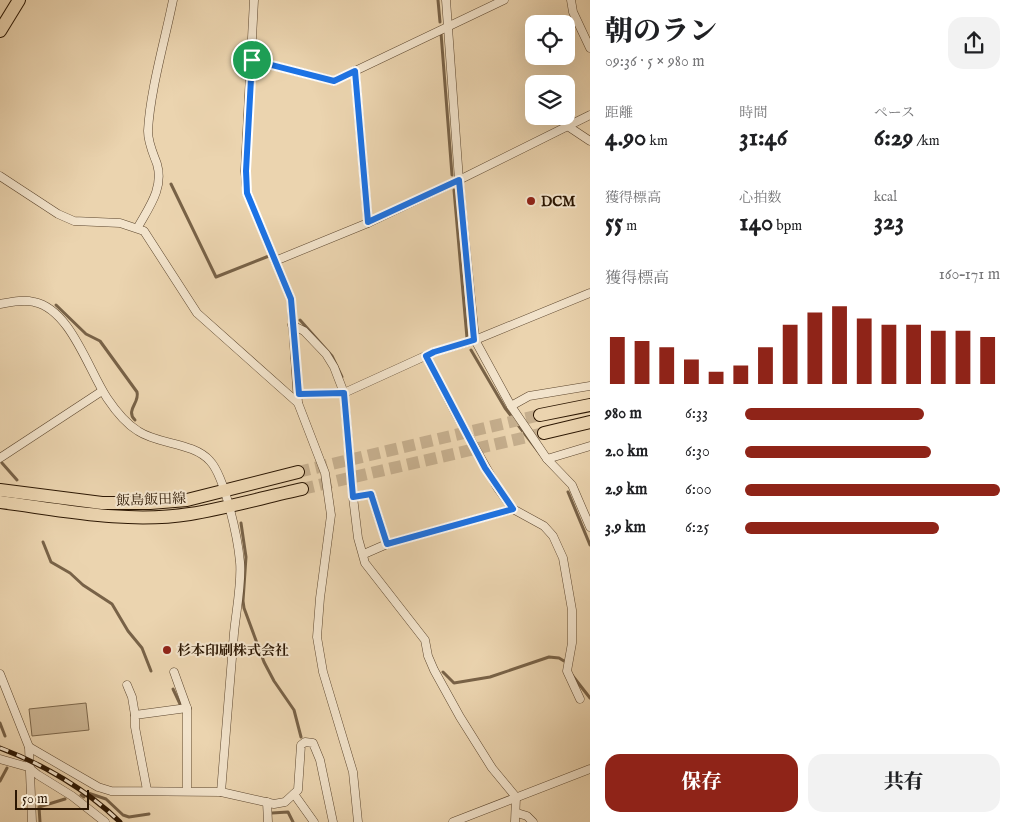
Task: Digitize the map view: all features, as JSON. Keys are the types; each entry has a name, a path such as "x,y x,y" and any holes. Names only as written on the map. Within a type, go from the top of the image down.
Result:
{"main road":[{"path":"0,31 19,0"},
{"path":"540,415 590,405"},
{"path":"544,432 590,422"},
{"name":"飯島飯田線","path":"0,490 102,503 150,503 187,500 224,489 298,472"},
{"name":"飯島飯田線","path":"0,502 74,512 134,517 189,514 302,489"}],"street":[{"path":"138,227 158,189 157,165 151,149 148,132 154,89 173,0"},
{"path":"254,0 246,171 247,193 291,299 299,394 298,403"},
{"path":"446,0 459,180 474,340 511,406 547,459 572,485 590,528"},
{"path":"252,60 334,81 504,0"},
{"path":"571,0 573,12 590,48"},
{"path":"355,71 368,222"},
{"path":"275,261 368,222 459,180 590,115"},
{"path":"569,127 590,140"},
{"path":"0,176 58,214 74,221 120,223 138,227 144,231 197,312 298,403 325,473 331,515 317,637 323,672 353,772 358,822"},
{"path":"299,394 344,393 434,352 474,340 590,293"},
{"path":"0,304 34,302 52,309 77,342 90,370 113,407 137,430 194,450 209,459 218,471 228,505 240,563 221,792"},
{"path":"292,325 304,331 326,354 334,367 344,393 358,538 365,563 425,640 428,656 434,670 460,717 492,768 516,797 517,813 515,822"},
{"path":"426,356 485,468 513,509 544,526 553,536 563,558 572,610 572,643 567,671 580,699"},
{"path":"511,406 529,396 590,386"},
{"path":"0,458 102,391"},
{"path":"547,459 590,446"},
{"path":"353,497 371,494 387,544"},
{"path":"364,554 387,544 513,509"},
{"path":"174,672 177,686 188,708 188,791"},
{"path":"0,674 29,747 28,767 32,822"},
{"path":"128,684 132,697 135,727 147,790"},
{"path":"135,714 188,708"},
{"path":"29,747 98,787 124,792 147,790 221,792 274,804 285,802 298,790 301,745 305,742 313,743 320,760 333,822"},
{"path":"0,759 28,767 72,796 105,822"},
{"path":"453,822 590,769"},
{"path":"294,794 314,822"},
{"path":"267,802 268,822"},
{"path":"517,813 528,816 533,822"}],"shaded area":[{"path":"86,703 89,730 32,736 29,709"}],"waterway":[{"path":"438,0 440,22"},
{"path":"441,33 452,175"},
{"path":"171,184 216,277 269,256"},
{"path":"454,190 467,338"},
{"path":"56,305 86,334 100,341 137,392 137,400 132,410 132,416 135,420"},
{"path":"300,320 332,356 342,377"},
{"path":"471,350 505,408 541,455"},
{"path":"2,463 17,480"},
{"path":"568,492 590,545"},
{"path":"241,523 246,557 244,608 264,662 274,681 294,710 301,737"},
{"path":"43,542 51,562 70,573 83,585 112,604 128,631 142,648 151,671"},
{"path":"443,672 454,683 490,677 549,657 559,658 564,661"},
{"path":"572,675 590,698"},
{"path":"173,689 181,706"},
{"path":"0,723 5,736"},
{"path":"0,781 7,768"},
{"path":"88,793 106,799 123,815 129,817 149,814"},
{"path":"40,822 39,807 65,799"},
{"path":"272,813 288,812 293,822"}],"tunnel":[{"path":"298,472 540,415"},
{"path":"302,489 544,433"}],"railway":[{"path":"0,748 16,754 64,779 93,799 120,822"}],"place":[{"name":"DCM","path":"531,201"},
{"name":"杉本印刷株式会社","path":"167,650"}],"route":[{"path":"252,60 334,81 355,71 368,222 459,180 474,340 426,356 485,468 513,509 387,544 371,494 353,497 344,393 299,394 291,299 247,193 246,171 252,60"}]}
